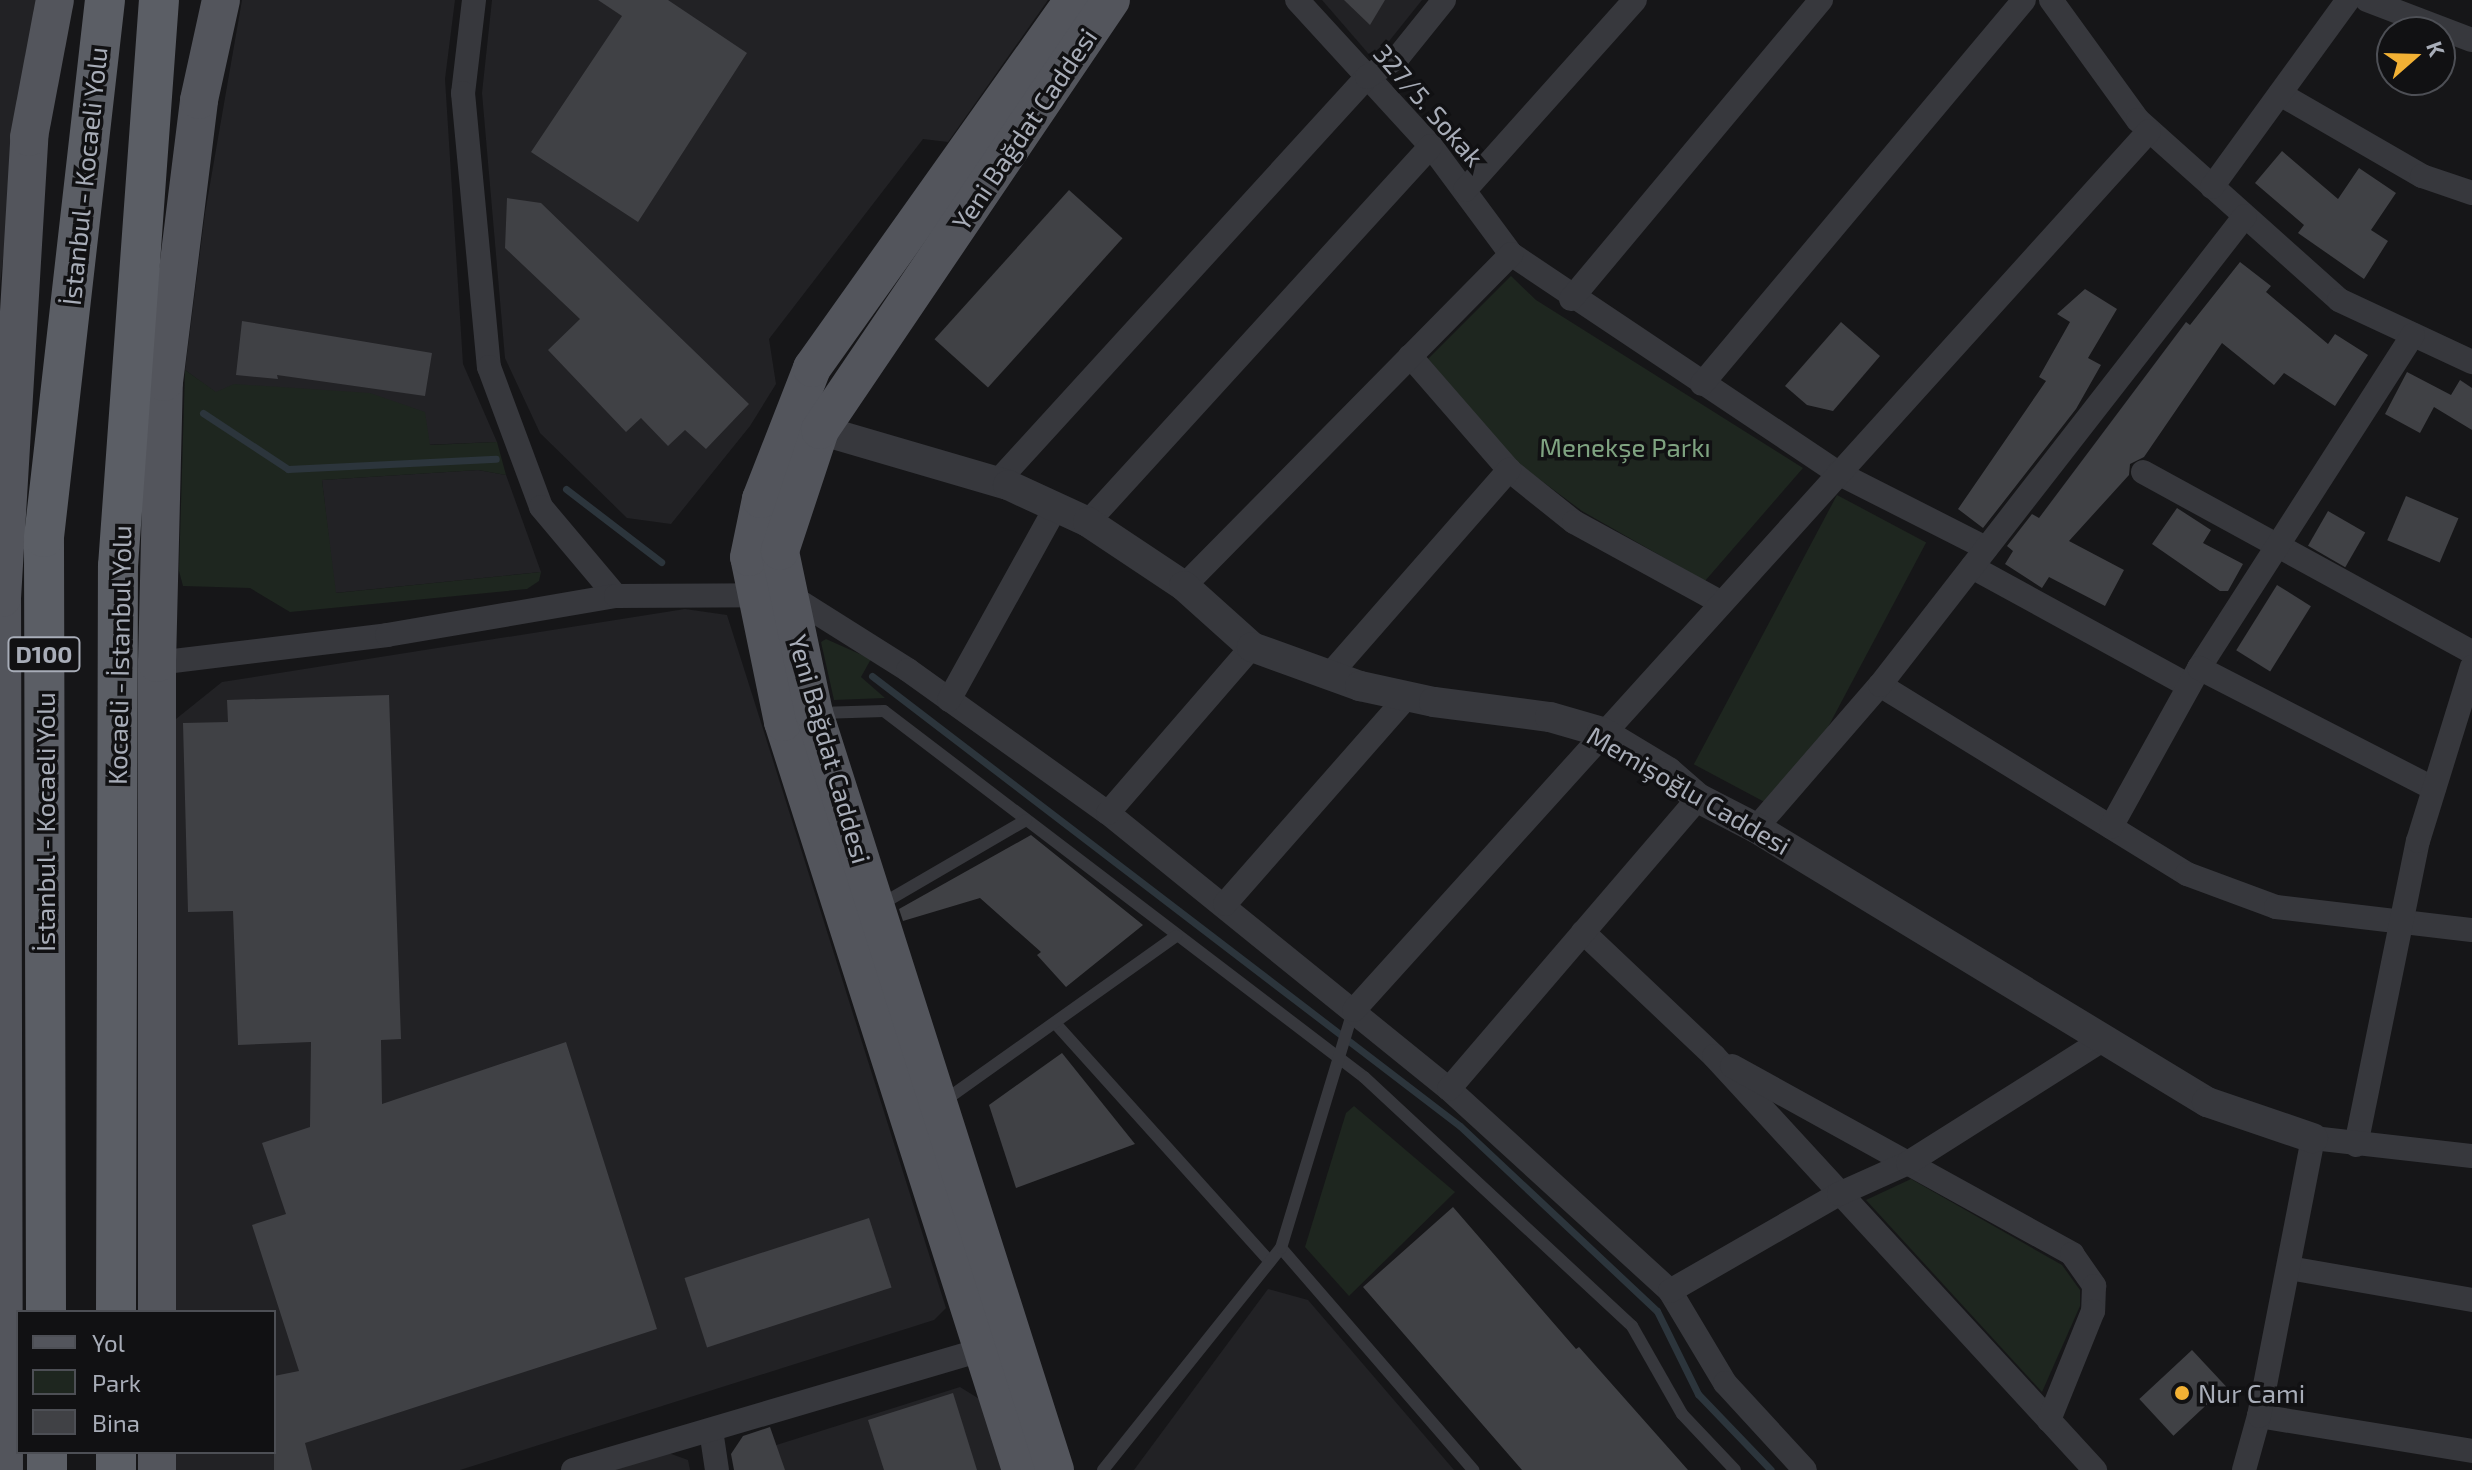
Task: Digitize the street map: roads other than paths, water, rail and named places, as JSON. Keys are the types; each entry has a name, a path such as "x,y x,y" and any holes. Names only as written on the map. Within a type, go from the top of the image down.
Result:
{"highway":[{"name":"İstanbul - Kocaeli Yolu","path":"46,1310 44,537 105,0"},
{"name":"Kocaeli - İstanbul Yolu","path":"116,1310 118,566 159,0"}],"main road":[{"path":"4,1470 2,598 29,137 55,0"},
{"path":"157,1310 157,663 164,382 199,100 221,0"},
{"name":"Yeni Bağdat Caddesi","path":"1055,1470 814,713 773,596 749,557 761,499 812,368 1074,0"},
{"name":"Yeni Bağdat Caddesi","path":"1021,1470 783,722 773,596 780,551 820,430 1111,0"}],"street":[{"path":"474,0 463,93 489,367 541,507 616,596"},
{"name":"327/5. Sokak","path":"1297,0 1431,146 1511,254 1571,299 1838,473 1979,557 2194,677 2434,789"},
{"path":"997,482 1367,77 1399,56 1444,0"},
{"path":"1465,190 1635,0"},
{"path":"1571,299 1821,0"},
{"path":"1702,384 2024,0"},
{"path":"2051,0 2149,131 2339,300 2472,362"},
{"path":"2212,187 2348,0"},
{"path":"2367,0 2472,40"},
{"path":"2280,94 2422,176 2472,193"},
{"path":"1352,1017 1602,732 2149,131"},
{"path":"1088,522 1431,146"},
{"path":"1756,828 1880,685 2245,216"},
{"path":"1184,586 1511,254"},
{"path":"2111,827 2194,677 2413,335"},
{"path":"1410,356 1509,470 1574,522 1720,602"},
{"name":"Memişoğlu Caddesi","path":"820,430 997,482 1088,522 1184,586 1252,647 1332,672 1360,686 1407,697 1550,717 1602,732 1668,772 1698,798 1756,828 2207,1102 2313,1138"},
{"path":"1332,672 1509,470"},
{"path":"2143,472 2472,652"},
{"path":"949,700 1056,507"},
{"path":"157,663 387,635 616,596 681,592 773,596 949,700 1108,813 1225,904 1352,1017 1449,1089 1670,1291 1725,1383 1805,1470"},
{"path":"1108,813 1252,647"},
{"path":"2356,1145 2402,921 2434,789 2470,681"},
{"path":"1880,685 2187,874 2276,907 2472,930"},
{"path":"1225,904 1407,697"},
{"path":"1449,1089 1698,798"},
{"path":"1583,932 1714,1056 2095,1470"},
{"path":"1670,1291 1839,1194 1908,1163 2106,1038"},
{"path":"1714,1056 2072,1254 2094,1286 2093,1311 2049,1420"},
{"path":"2244,1470 2259,1416 2313,1138 2472,1156"},
{"path":"2289,1268 2472,1300"},
{"path":"573,1470 983,1349"},
{"path":"2259,1416 2472,1451"},
{"path":"711,1430 717,1470"}],"lane":[{"path":"814,713 884,711 1336,1059 1364,1077 1632,1326 1682,1414 1735,1470"},
{"path":"875,908 1026,820"},
{"path":"937,1105 1176,936"},
{"path":"1103,1470 1281,1248 1336,1059 1352,1017"},
{"path":"1055,1023 1270,1262"},
{"path":"1281,1248 1473,1470"}],"waterway":[{"path":"203,413 288,469 496,459"},
{"path":"566,489 661,562"},
{"path":"872,676 1460,1126 1657,1311 1698,1394 1771,1470"}],"place":[{"name":"Nur Cami","path":"2182,1393"}],"park label":[{"name":"Menekşe Parkı","path":"1625,447"}]}
